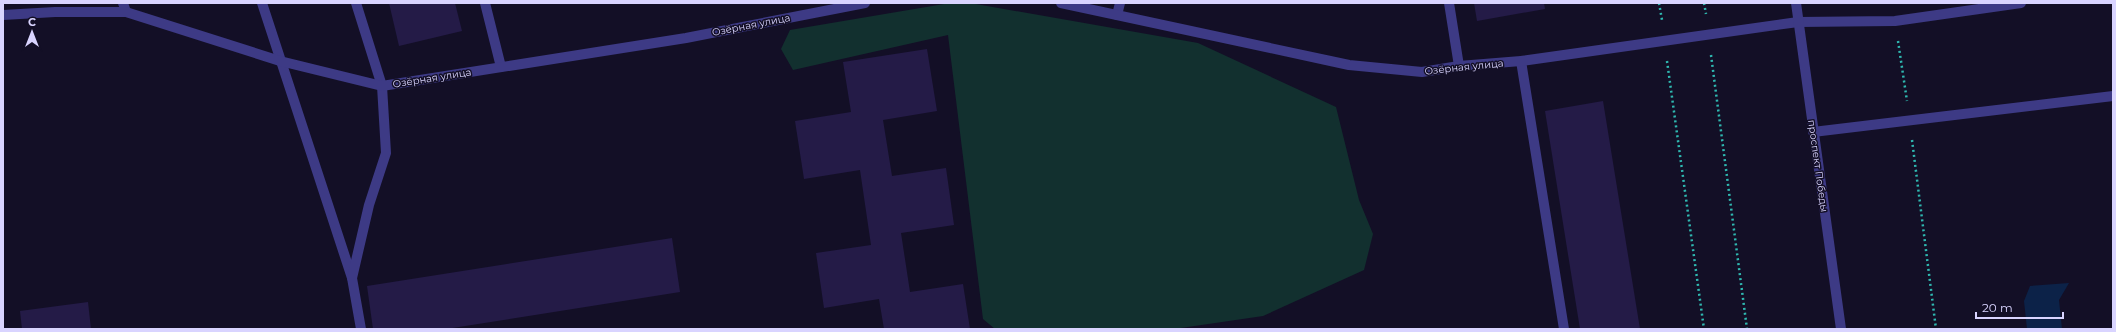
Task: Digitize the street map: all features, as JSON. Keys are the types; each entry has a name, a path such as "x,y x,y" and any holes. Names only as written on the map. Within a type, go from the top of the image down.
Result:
{"street":[{"path":"262,3 352,278 361,329"},
{"path":"352,278 369,205 386,153 382,86 356,3"},
{"path":"485,3 501,67"},
{"name":"Озёрная улица","path":"3,15 125,8 280,61 382,86 686,38 865,3"},
{"name":"Озёрная улица","path":"1061,3 1348,65 1422,72 1459,66 1521,61 1665,42 1708,34 1798,22 1895,21 2021,3"},
{"path":"1117,15 1120,3"},
{"path":"1449,3 1459,66"},
{"name":"проспект Победы","path":"1796,3 1841,329"},
{"path":"1521,61 1564,329"},
{"path":"1813,132 2113,96"}],"path":[{"path":"1659,3 1704,329"},
{"path":"1704,3 1747,329"},
{"path":"1895,21 1910,120 1936,329"}],"green space":[{"path":"950,3 970,3 1198,43 1336,107 1359,200 1373,234 1364,270 1263,316 1174,329 995,329 983,319 948,35 793,70 781,49 790,30"}],"water":[{"path":"2069,283 2059,300 2062,329 2027,329 2024,301 2030,286"}],"building":[{"path":"389,3 455,3 462,31 399,46"},
{"path":"1474,3 1544,3 1545,9 1477,21"},
{"path":"927,49 937,111 883,120 892,176 946,168 954,225 901,233 910,292 963,284 970,329 884,329 879,299 824,308 816,253 871,245 860,170 804,179 795,121 851,112 843,62"},
{"path":"1603,101 1640,329 1580,329 1545,111"},
{"path":"672,238 680,292 446,329 373,329 367,286"},
{"path":"88,302 91,329 22,329 20,311"}]}
